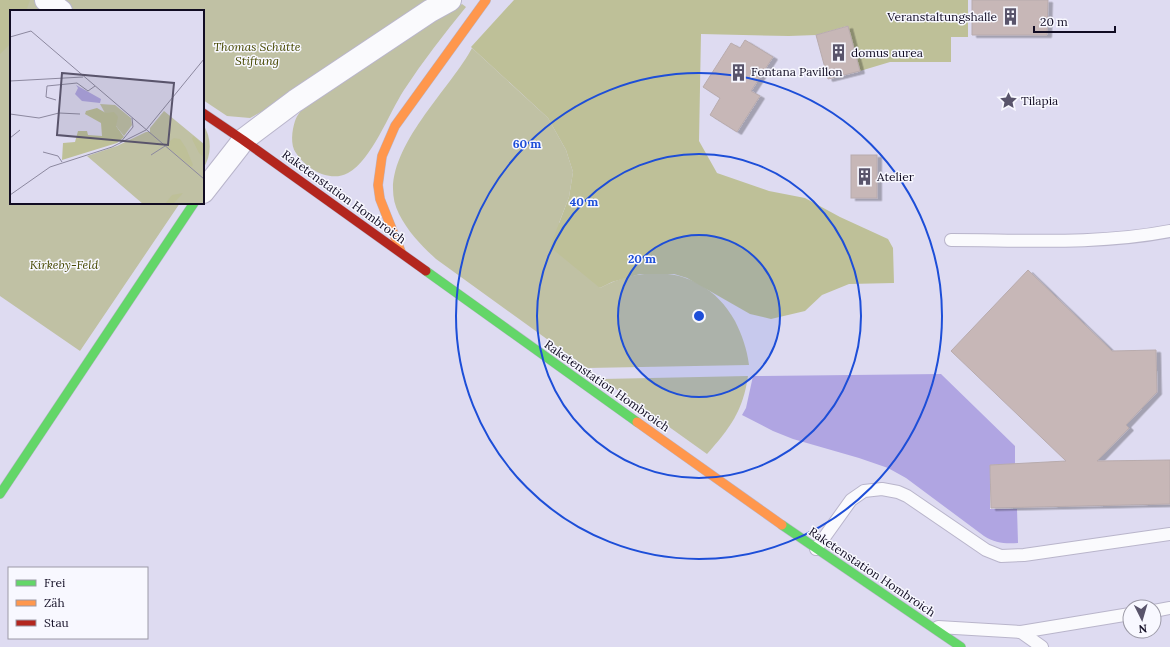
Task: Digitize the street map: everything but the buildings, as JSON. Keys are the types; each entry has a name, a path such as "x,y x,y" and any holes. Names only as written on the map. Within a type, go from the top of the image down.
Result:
{"street":[{"path":"46,0 60,10"},
{"path":"204,191 243,140 295,101 430,11 450,0"},
{"path":"401,252 380,199 378,185 382,156 395,126 486,0"},
{"name":"Raketenstation Hombroich","path":"204,114 401,252 570,375 816,549 961,647"},
{"path":"0,494 193,204"}],"lane":[{"path":"951,240 1114,239 1170,231"},
{"path":"816,549 852,500 864,491 882,489 898,492 907,496 978,545 1001,556 1024,555 1170,534"},
{"path":"933,627 1021,632 1122,615"},
{"path":"1021,632 1042,647"}],"green space":[{"name":"Kirkeby-Feld","path":"0,0 38,0 53,10 10,10 10,204 179,204 80,351 0,296"},
{"path":"0,0 30,0 26,10 10,10 10,44 0,54"},
{"name":"Thomas Schütte Stiftung","path":"60,0 437,0 291,96 250,118 227,116 204,101 204,10 74,10"},
{"path":"514,0 968,0 968,37 951,37 951,62 890,62 860,71 847,26 816,35 789,36 701,34 699,141 717,173 769,191 805,198 840,217 888,239 893,248 894,283 849,284 822,295 805,311 771,319 750,314 687,278 674,274 640,274 612,282 600,288 550,247 569,197 573,172 566,150 548,118 471,47"},
{"path":"462,4 466,7 411,79 372,147 357,167 341,176 326,175 312,169 300,159 294,150 292,133 296,119 307,103"},
{"path":"472,48 548,118 566,150 573,172 569,197 559,223 600,288 619,280 638,275 657,273 675,275 693,281 709,290 723,304 735,321 744,342 749,365 587,368 436,259 416,238 399,214 393,193 395,171 404,149 416,127 461,66"},
{"path":"204,126 210,146 204,167"},
{"path":"748,376 743,399 739,409 729,427 707,454 602,379"}],"shaded area":[{"path":"941,374 1015,446 1015,464 990,465 990,509 1017,509 1018,543 1000,542 984,536 906,478 888,468 793,439 773,431 742,415 746,408 753,376"}],"traffic: fast":[{"path":"0,494 193,204"},
{"path":"426,271 637,422"},
{"path":"782,525 961,647"}],"traffic: slow":[{"path":"401,252 380,199 378,185 382,156 395,126 486,0"},
{"path":"637,422 782,525"}],"traffic: jam":[{"path":"204,114 426,271"}],"place":[{"name":"Veranstaltungshalle","path":"1010,17"},
{"name":"domus aurea","path":"838,53"},
{"name":"Fontana Pavillon","path":"738,72"},
{"name":"Tilapia","path":"1008,101"},
{"name":"Atelier","path":"864,177"}]}
